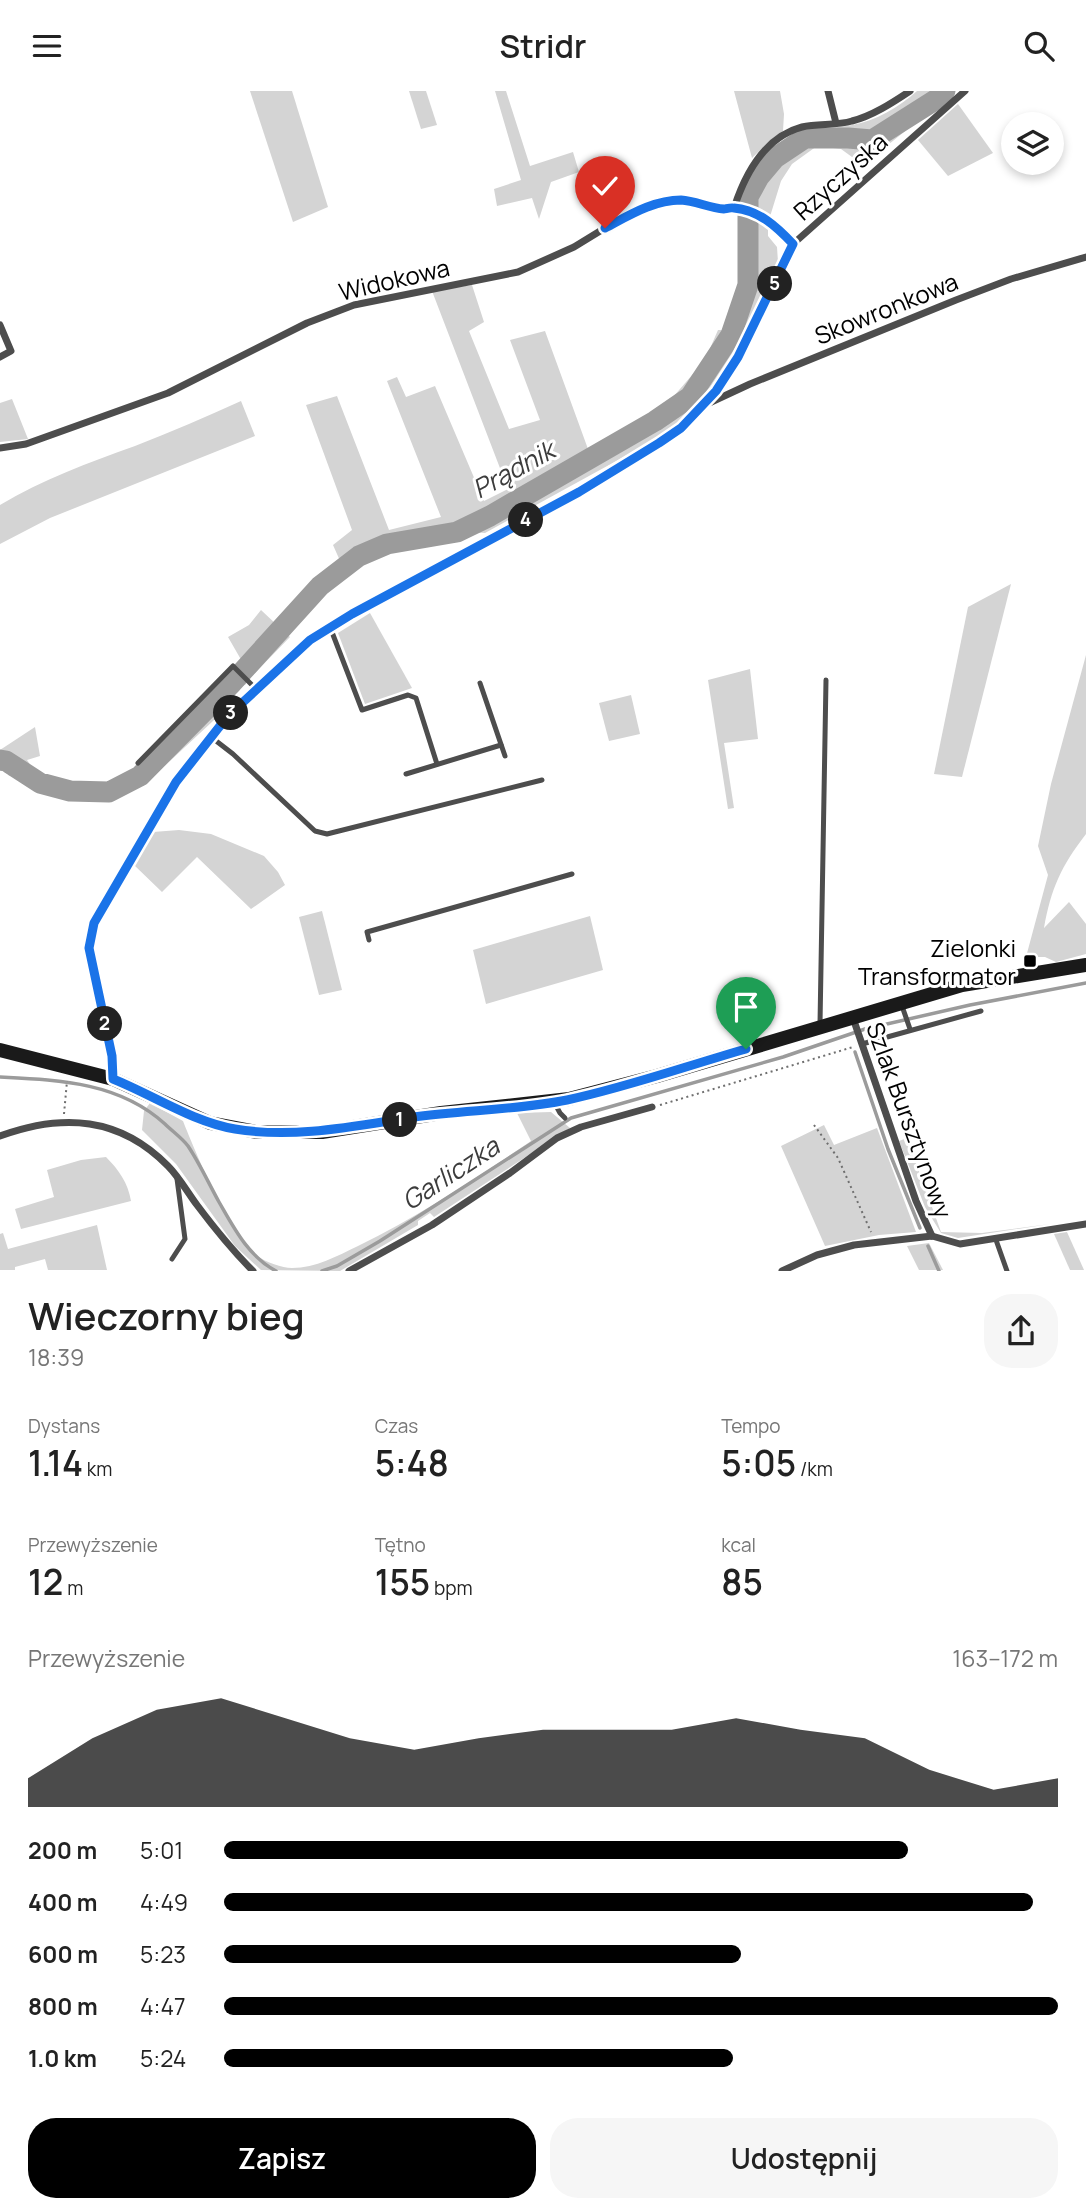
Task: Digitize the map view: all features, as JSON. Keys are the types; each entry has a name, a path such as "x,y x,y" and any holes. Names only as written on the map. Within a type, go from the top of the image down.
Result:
{"main road":[{"path":"0,1049 113,1079 210,1123 234,1129 284,1133 321,1132 442,1113 554,1101 624,1086 820,1027 854,1023 974,983 1086,965"}],"street":[{"path":"828,91 836,123"},
{"path":"737,208 741,186 756,160 778,139 801,128 852,121 890,105 910,91"},
{"name":"Rzyczyska","path":"113,1079 112,1056 89,948 94,923 176,782 227,717 310,640 330,627 579,492 681,428 716,391 738,357 793,244 965,91"},
{"name":"Widokowa","path":"0,448 26,444 168,393 307,323 354,305 518,272 574,247 648,206 680,200 705,203 723,209 737,208 754,213 776,225 793,244"},
{"name":"Skowronkowa","path":"704,405 956,300 1011,279 1086,257"},
{"path":"0,325 11,351 0,357"},
{"name":"Szlak Bursztynowy","path":"854,1023 916,1201 932,1236"},
{"path":"349,1271 432,1225 557,1138 581,1127 652,1107"},
{"path":"0,1136 63,1122 118,1130 132,1136 171,1168 215,1230 253,1271"},
{"path":"782,1271 817,1255 854,1245 932,1236 960,1244 1086,1224"}],"lane":[{"path":"330,627 362,710 408,695 416,698 438,764"},
{"path":"138,763 233,666 257,690"},
{"path":"820,1027 826,680"},
{"path":"480,683 505,756"},
{"path":"211,737 233,754 315,831 327,834 542,780"},
{"path":"406,774 501,745"},
{"path":"369,940 367,932 572,874"},
{"path":"902,1007 910,1027"},
{"path":"861,1041 981,1011"},
{"path":"554,1101 565,1118"},
{"path":"572,1122 581,1127"},
{"path":"172,1259 185,1239 177,1179"},
{"path":"996,1240 1007,1271"}],"path":[{"path":"652,1107 791,1067 861,1041"},
{"path":"63,1122 66,1089"},
{"path":"814,1125 838,1158 875,1242"}],"shaded area":[{"path":"250,91 292,91 328,207 293,222"},
{"path":"409,91 426,91 437,125 421,129"},
{"path":"495,91 506,91 530,166 573,152 579,172 551,182 539,219 532,198 497,206 494,189 521,180"},
{"path":"734,91 780,91 784,114 783,131 752,158"},
{"path":"917,91 955,91 863,165 841,149 817,146 792,164 781,181 768,223 768,236 777,247 778,262 735,353 701,400 671,431 485,533 412,541 383,549 344,570 345,578 320,593 316,582 341,563 333,545 352,530 306,405 337,396 389,530 441,517 387,381 397,377 406,397 435,386 484,501 508,489 432,291 472,285 484,322 469,331 509,429 540,420 510,340 545,331 588,449 667,404 705,360 718,330 724,330 736,306 759,190 779,151 795,138 809,132 861,123 878,117"},
{"path":"958,104 993,153 948,176 918,140"},
{"path":"12,399 28,439 0,442 0,403"},
{"path":"241,401 255,436 50,518 0,544 0,505 66,472"},
{"path":"1011,584 962,777 934,774 968,607"},
{"path":"307,597 312,608 287,634 290,637 251,677 228,637 249,625 261,610 278,626"},
{"path":"370,613 412,688 365,704 338,633"},
{"path":"1086,655 1086,834 1058,878 1044,928 1069,902 1086,924 1086,954 1056,962 1045,957 1026,957 1048,875 1038,846 1051,784"},
{"path":"750,669 758,739 724,743 734,808 728,809 708,680"},
{"path":"234,671 246,684 222,700 227,708 143,786 137,784 94,796 60,796 8,775 8,770 0,769 0,750 35,727 40,756 27,760 45,780 62,786 90,789 119,780 155,755 173,738"},
{"path":"631,695 640,734 609,741 599,703"},
{"path":"179,830 211,834 264,856 285,885 251,909 197,857 162,892 134,865 153,832"},
{"path":"322,911 342,990 319,995 299,917"},
{"path":"590,916 603,970 486,1004 473,950"},
{"path":"150,1103 183,1121 225,1213 247,1246 265,1260 292,1268 326,1261 381,1234 446,1197 531,1141 517,1113 551,1112 570,1128 434,1217 430,1213 418,1221 418,1225 340,1271 261,1270 235,1246 176,1164 142,1130 144,1111"},
{"path":"824,1125 834,1145 877,1128 916,1232 879,1235 825,1246 781,1146"},
{"path":"907,1138 941,1232 982,1233 1050,1224 958,1238 941,1233 925,1207 899,1141"},
{"path":"106,1157 122,1177 131,1201 21,1229 15,1209 54,1197 47,1170 81,1160"},
{"path":"97,1225 107,1270 48,1270 45,1259 15,1267 15,1270 0,1270 0,1234 3,1233 8,1249"},
{"path":"1067,1232 1084,1270 1070,1270 1054,1234"},
{"path":"929,1243 943,1270 919,1270 907,1246"}],"waterway":[{"name":"Prądnik","path":"0,760 6,761 40,783 70,791 109,792 140,776 232,683 320,586 359,556 387,544 457,532 490,516 655,421 690,397 731,335 748,285 748,197 759,177 775,158 805,138 872,140 940,97 945,91"},
{"name":"Garliczka","path":"322,1271 337,1266 380,1241 571,1118 783,1057 865,1029 1086,983"},
{"path":"855,1052 888,1149 920,1228"},
{"name":"Garliczka","path":"0,1077 87,1086 108,1091 147,1110 188,1146 243,1241 257,1258 276,1271"},
{"path":"928,1246 939,1271"}],"place":[{"name":"Zielonki Transformator","path":"1030,961"}],"route":[{"path":"605,228 648,206 680,200 754,213 776,225 793,244 738,357 716,391 681,428 579,492 352,614 310,640 227,717 176,782 94,923 89,948 112,1056 113,1079 210,1123 234,1129 284,1133 321,1132 442,1113 561,1101 624,1086 746,1049"}]}
